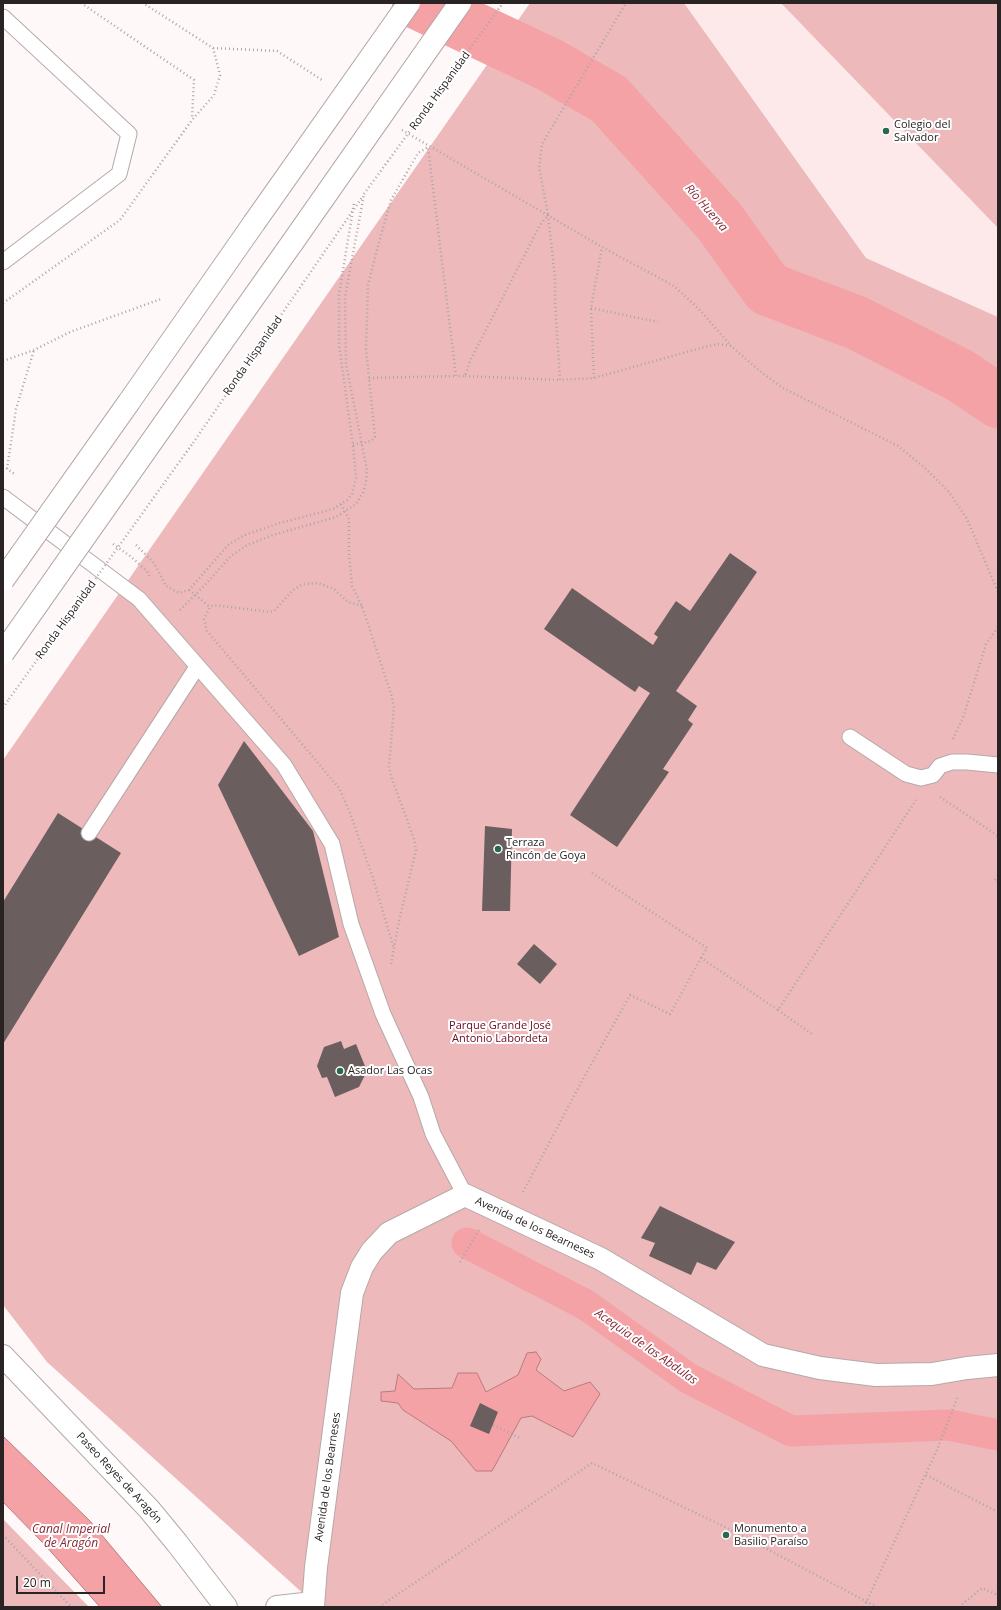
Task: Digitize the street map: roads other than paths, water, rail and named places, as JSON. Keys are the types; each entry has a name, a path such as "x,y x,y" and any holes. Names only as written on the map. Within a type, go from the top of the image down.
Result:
{"main road":[{"path":"3,580 409,3"},
{"path":"3,653 460,3"},
{"name":"Avenida de los Bearneses","path":"277,1607 313,1605 316,1567 352,1293 362,1267 372,1251 390,1233 465,1195 601,1260 762,1355 820,1368 876,1375 932,1374 967,1368 998,1365"},
{"name":"Paseo Reyes de Aragón","path":"3,1356 149,1509 229,1606"}],"lane":[{"path":"3,17 129,134 119,174 3,262"},
{"path":"3,497 139,600 284,765 332,844 351,924 382,1014 421,1097 433,1134 465,1195"},
{"path":"89,833 197,667"},
{"path":"850,737 906,774 922,778 933,776 952,762 998,765"}],"water":[{"path":"536,1352 541,1359 536,1370 564,1391 590,1382 600,1394 573,1437 532,1416 521,1418 492,1471 476,1471 451,1441 403,1410 398,1403 381,1401 381,1392 395,1391 398,1374 414,1389 452,1388 458,1373 477,1373 486,1392 518,1375 527,1353"},
{"name":"Canal Imperial de Aragón","path":"3,1436 90,1521 162,1607 100,1607 45,1545 3,1502"}],"waterway":[{"name":"Río Huerva","path":"419,3 550,65 609,99 719,221 768,289 857,323 961,376 998,401"},
{"name":"Acequia de las Abdulas","path":"467,1243 586,1305 688,1378 791,1431 949,1425 998,1435"}],"place":[{"name":"Colegio del Salvador","path":"886,131"},
{"name":"Terraza Rincón de Goya","path":"498,849"},
{"name":"Asador Las Ocas","path":"340,1071"},
{"name":"Monumento a Basilio Paraíso","path":"726,1535"}],"park label":[{"name":"Parque Grande José Antonio Labordeta","path":"500,1032"}]}
